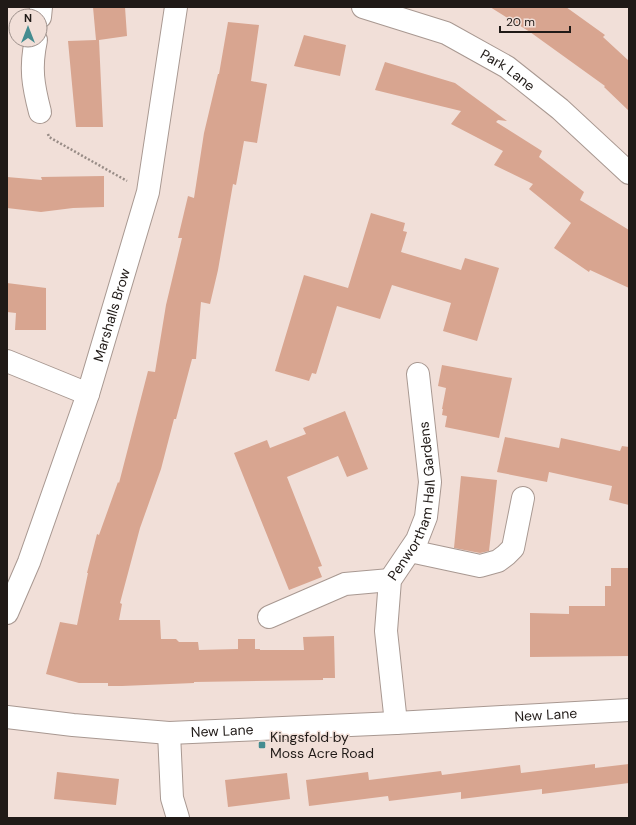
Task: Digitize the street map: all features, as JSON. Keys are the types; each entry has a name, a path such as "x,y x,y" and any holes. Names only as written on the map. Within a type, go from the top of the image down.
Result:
{"street":[{"name":"Marshalls Brow","path":"7,613 29,562 88,394 148,192 176,7"},
{"name":"Park Lane","path":"362,7 446,33 507,68 560,108 629,173"},
{"path":"34,48 32,57 33,87 40,112"},
{"path":"7,361 88,394"},
{"name":"Penwortham Hall Gardens","path":"396,723 386,631 390,580 417,540 426,516 430,482 418,374"},
{"path":"410,551 480,566 498,561 513,548 523,498"},
{"path":"269,617 345,584 390,580"},
{"name":"New Lane","path":"7,717 73,725 169,733 396,723 629,710"},
{"path":"169,733 172,798 178,818"}],"path":[{"path":"40,112 49,137 148,192"}],"building":[{"path":"93,7 125,7 127,36 99,40 103,127 76,127 68,41 96,40"},
{"path":"490,7 566,7 605,35 603,37 629,61 629,111 604,87 605,86 530,32"},
{"path":"228,22 259,25 251,81 267,84 257,143 244,141 236,185 233,184 218,270 210,304 201,302 196,359 192,359 161,469 140,528 120,603 122,604 119,620 160,620 161,639 176,639 179,642 198,642 199,650 238,649 238,639 255,639 255,649 304,650 303,637 334,636 335,678 323,678 323,680 194,682 122,686 108,686 108,683 79,683 46,674 60,622 77,625 87,573 97,534 99,535 118,482 119,483 148,371 155,372 166,305 182,238 178,238 188,196 194,198 204,133 219,74"},
{"path":"304,35 346,45 340,76 294,66"},
{"path":"385,62 455,83 507,121 498,120 496,122 542,151 539,157 584,192 580,200 629,230 629,288 590,270 589,272 554,248 571,223 529,189 533,184 494,165 503,151 451,124 461,111 375,90"},
{"path":"104,176 104,207 73,208 41,212 7,208 7,177 42,180 41,177"},
{"path":"371,213 405,223 403,231 407,232 401,252 461,270 465,258 499,268 477,341 443,331 451,303 392,285 380,319 337,306 316,374 312,373 309,381 275,371 304,275 348,288"},
{"path":"7,283 46,288 46,330 15,330 16,313 7,312"},
{"path":"442,365 512,378 499,438 445,427 447,416 442,415 442,409 446,388 438,386"},
{"path":"345,411 368,469 347,477 338,456 287,477 322,566 318,567 322,577 289,590 234,453 267,440 270,448 306,434 303,428"},
{"path":"505,437 559,448 561,438 620,451 622,446 629,447 629,505 609,500 612,486 549,472 547,482 497,472"},
{"path":"461,476 497,480 489,551 480,553 454,548"},
{"path":"611,568 629,568 629,656 530,657 530,613 569,614 569,606 605,606 605,586 611,586"},
{"path":"595,764 595,768 629,764 629,783 542,794 542,789 461,799 461,792 389,801 388,796 309,806 306,780 368,772 369,780 441,771 442,775 520,765 521,773"},
{"path":"57,772 119,779 116,805 54,799"},
{"path":"287,773 290,799 228,807 225,780"}],"place":[{"name":"Kingsfold by Moss Acre Road","path":"262,745"}]}
